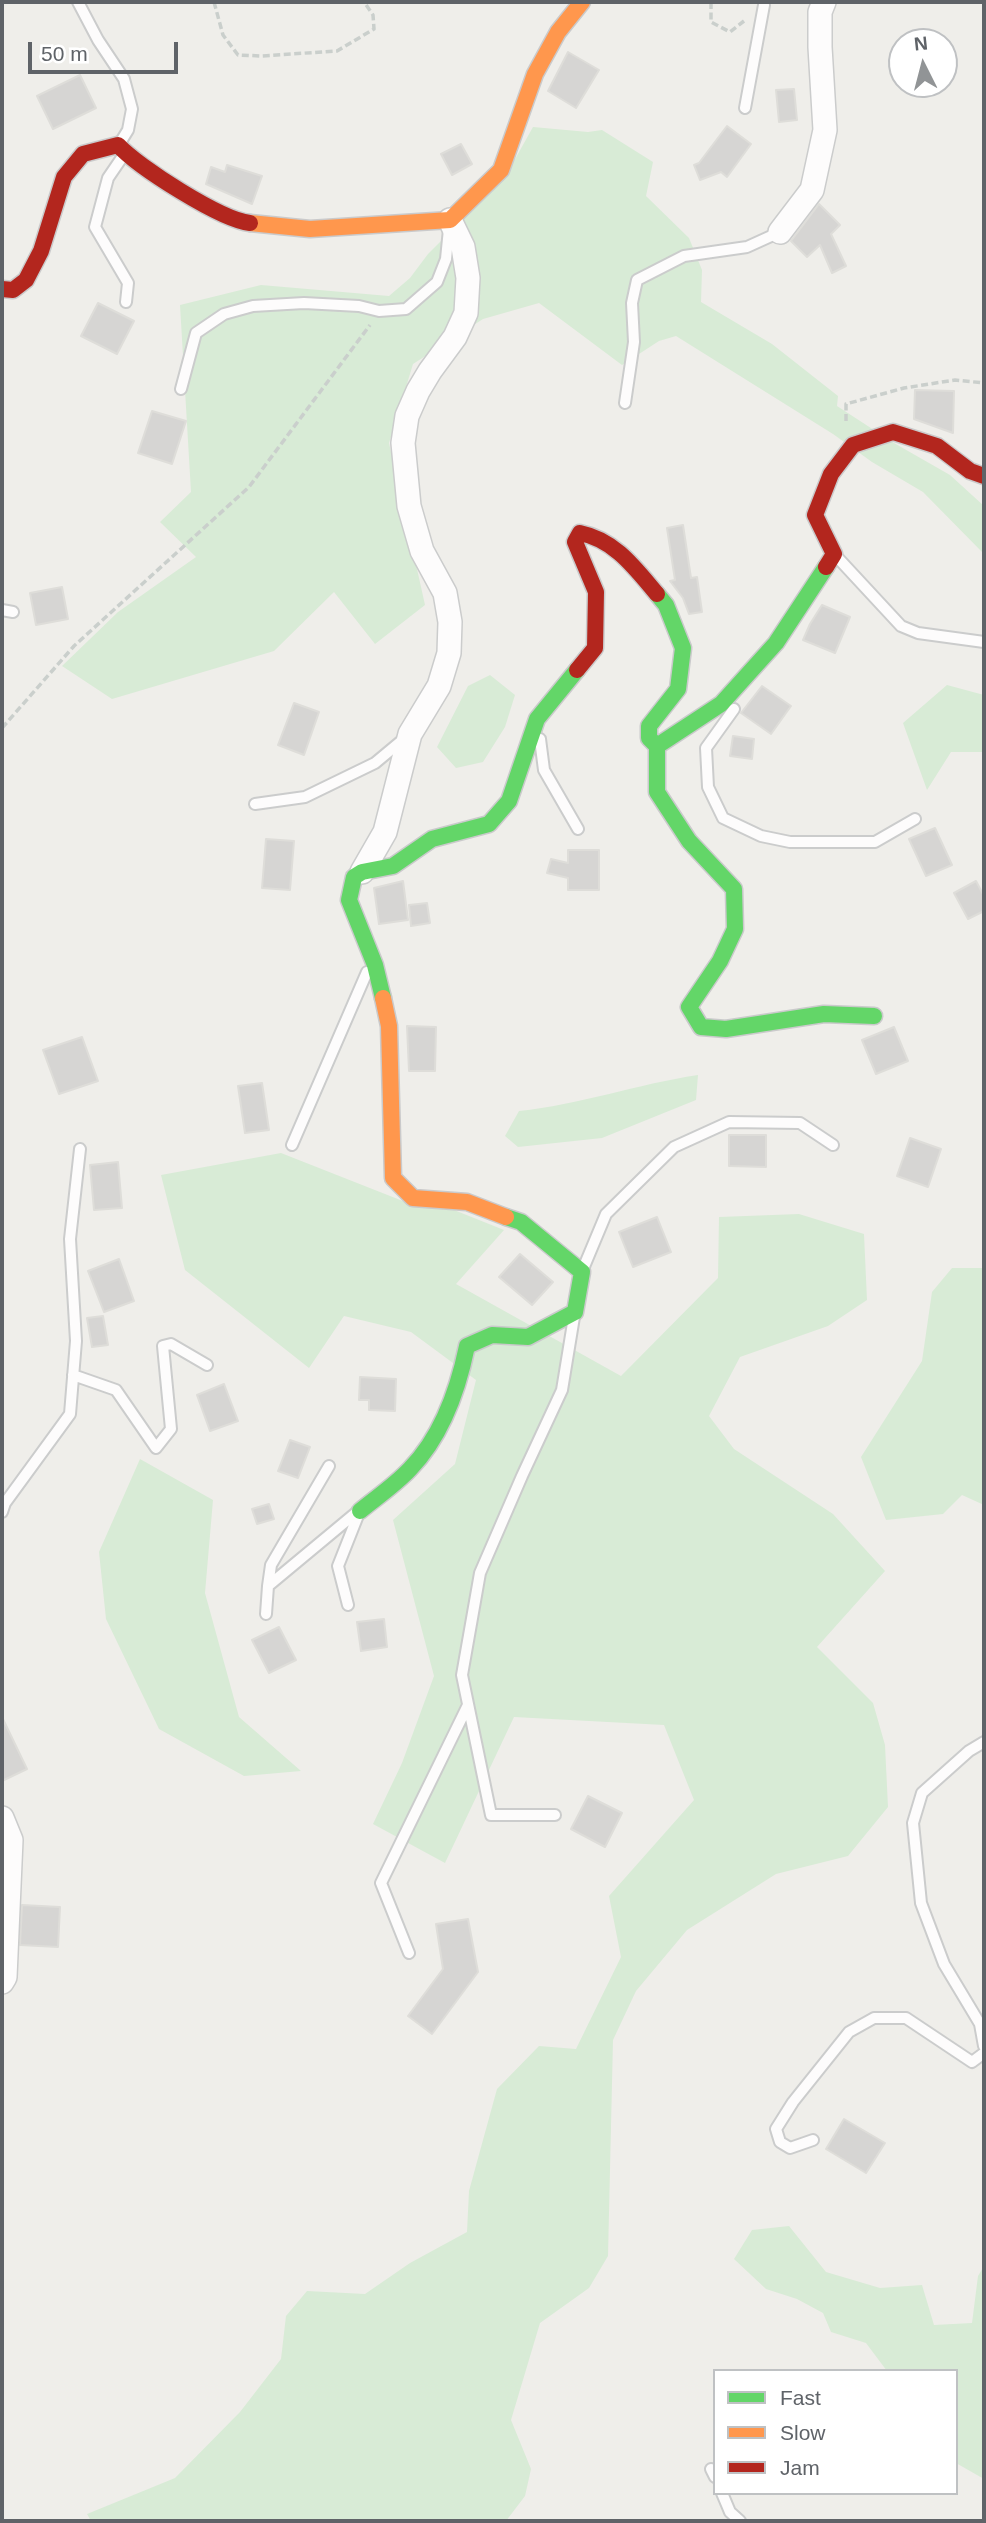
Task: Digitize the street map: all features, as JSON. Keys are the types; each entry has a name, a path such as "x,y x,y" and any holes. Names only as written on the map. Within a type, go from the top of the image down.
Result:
{"street":[{"path":"2,289 13,290 26,280 41,251 64,177 83,155 122,149 152,173 202,203 244,222 310,229 450,220 501,170 535,74 558,32 582,2"},
{"path":"780,232 812,190 825,130 820,47 820,12 824,2"},
{"path":"360,1511 412,1468 441,1425 463,1372 467,1346 492,1335 528,1337 575,1312 582,1272 521,1223 467,1202 413,1198 393,1178 389,1026 373,960 349,900 354,877 369,863 385,832 410,734 439,686 449,653 450,622 445,593 422,551 409,506 404,443 407,416 418,391 455,337 466,313 468,278 463,247 450,220"},
{"path":"657,746 721,704 776,642 834,554 815,515 831,474 853,445 893,432 936,446 970,471 984,476"},
{"path":"362,872 393,866 432,839 489,824 509,801 537,719 595,648 596,592 575,542 580,533 598,537 632,564 666,605 683,648 678,689 649,726 649,738 657,746 657,792 689,841 734,888 735,929 720,961 689,1007 701,1027 726,1029 824,1014 874,1016"},
{"path":"2,1818 11,1840 3,1981"}],"lane":[{"path":"78,2 98,40 124,79 132,109 128,130 108,178 95,227 128,283 125,302"},
{"path":"745,108 764,5"},
{"path":"181,389 196,333 224,314 253,306 304,303 359,306 379,311 406,309 438,282 446,259 450,220"},
{"path":"625,402 634,342 632,303 637,280 684,256 747,247 780,232"},
{"path":"834,554 901,626 918,633 984,642"},
{"path":"746,694 769,661 776,642"},
{"path":"737,705 706,748 708,787 723,818 761,836 790,842 875,842 915,819"},
{"path":"537,719 544,770 578,829"},
{"path":"255,804 305,797 375,763 410,734"},
{"path":"292,1145 373,960"},
{"path":"582,1272 606,1214 674,1147 729,1122 800,1123 833,1145"},
{"path":"2,1511 5,1503 70,1414 76,1341 71,1239 80,1149"},
{"path":"555,1815 491,1815 462,1675 480,1573 562,1391 575,1312"},
{"path":"73,1375 116,1390 156,1448 171,1429 163,1346 171,1344 207,1365"},
{"path":"266,1614 271,1565 328,1466"},
{"path":"268,1586 360,1511"},
{"path":"348,1605 338,1566 360,1511"},
{"path":"409,1953 382,1883 468,1705"},
{"path":"984,1742 969,1751 922,1793 913,1822 921,1903 944,1964 980,2024 984,2046"},
{"path":"813,2140 790,2148 780,2143 776,2129 793,2102 849,2032 874,2018 906,2018 972,2062 984,2053"},
{"path":"723,2495 730,2512 740,2521"}],"path":[{"path":"214,2 223,35 238,55 261,56 337,51 354,43 374,29 373,15 364,2"},
{"path":"711,2 710,22 730,32 764,5"},
{"path":"2,728 74,646 249,487 379,311"},
{"path":"845,455 846,404 904,388 955,380 984,383"}],"green space":[{"path":"533,127 588,132 602,130 653,162 646,196 689,238 702,270 701,302 772,344 838,396 837,406 950,475 984,506 984,554 923,492 676,336 659,341 622,365 539,303 483,319 413,364 389,443 425,605 375,644 334,592 274,651 112,699 62,666 118,612 196,557 160,522 191,492 180,305 261,285 389,296 410,278 428,254 505,177"},
{"path":"490,675 515,695 505,727 483,762 456,768 437,747 468,686"},
{"path":"947,685 984,695 984,752 951,752 927,790 903,723"},
{"path":"698,1075 696,1100 602,1138 518,1147 505,1136 519,1111"},
{"path":"281,1153 418,1207 454,1210 504,1230 456,1284 621,1376 718,1278 719,1217 799,1214 864,1234 867,1300 828,1326 740,1357 709,1416 734,1449 833,1514 885,1571 817,1647 873,1703 885,1745 888,1807 848,1856 776,1874 687,1930 636,1991 613,2040 608,2256 589,2288 540,2323 511,2420 531,2469 525,2496 506,2521 91,2521 87,2514 175,2478 240,2412 281,2359 286,2316 307,2291 365,2294 410,2263 467,2232 469,2191 497,2089 539,2046 576,2049 621,1957 609,1896 694,1800 664,1725 514,1717 445,1863 373,1824 402,1763 434,1676 393,1520 455,1464 476,1380 411,1332 344,1316 309,1368 185,1270 161,1175"},
{"path":"952,1268 984,1268 984,1505 962,1495 943,1514 886,1520 861,1457 922,1361 932,1292"},
{"path":"140,1459 213,1500 205,1593 239,1717 301,1771 244,1776 159,1729 106,1619 99,1552"},
{"path":"789,2226 826,2272 880,2288 922,2285 934,2325 972,2323 978,2276 984,2266 984,2479 958,2464 958,2369 886,2369 866,2343 831,2332 823,2313 797,2299 766,2289 734,2259 752,2230"}],"building":[{"path":"568,52 599,70 576,108 548,91"},
{"path":"80,75 96,108 53,129 37,96"},
{"path":"794,89 797,120 779,122 776,90"},
{"path":"727,126 751,144 727,177 721,172 700,180 694,165 699,163"},
{"path":"461,144 472,164 452,175 441,154"},
{"path":"227,165 262,176 252,204 206,184 211,167 225,172"},
{"path":"819,204 840,225 831,234 846,266 832,273 820,245 807,257 791,241"},
{"path":"98,303 134,321 117,354 81,336"},
{"path":"915,390 954,391 953,433 914,419"},
{"path":"152,411 186,421 172,464 138,453"},
{"path":"683,525 691,578 697,577 702,612 689,614 683,598 670,581 675,580 667,528"},
{"path":"62,587 68,619 36,625 30,593"},
{"path":"822,605 850,617 835,653 803,640"},
{"path":"762,686 791,706 771,734 741,713"},
{"path":"294,703 319,712 304,755 278,745"},
{"path":"733,736 754,739 752,759 730,756"},
{"path":"935,828 952,865 926,876 909,839"},
{"path":"266,839 294,841 290,890 262,888"},
{"path":"568,850 599,850 599,890 568,890 568,878 547,873 551,859 568,863"},
{"path":"403,881 408,920 379,924 374,888"},
{"path":"976,881 984,896 984,911 968,919 954,893"},
{"path":"427,903 430,923 411,926 409,905"},
{"path":"407,1026 436,1027 435,1071 409,1071"},
{"path":"894,1027 908,1061 876,1074 862,1040"},
{"path":"82,1037 98,1081 59,1094 43,1050"},
{"path":"262,1083 269,1130 245,1133 238,1086"},
{"path":"729,1135 766,1135 766,1167 729,1166"},
{"path":"910,1138 941,1149 928,1187 897,1176"},
{"path":"118,1162 122,1208 94,1210 90,1165"},
{"path":"657,1217 671,1252 633,1267 619,1232"},
{"path":"520,1254 553,1282 532,1305 499,1277"},
{"path":"119,1259 134,1301 104,1312 88,1271"},
{"path":"103,1316 108,1345 92,1347 87,1318"},
{"path":"360,1377 396,1379 395,1411 369,1410 369,1400 359,1400"},
{"path":"224,1384 238,1421 210,1431 197,1395"},
{"path":"290,1440 310,1447 298,1478 278,1471"},
{"path":"269,1504 274,1519 257,1524 252,1509"},
{"path":"384,1619 387,1647 361,1651 357,1622"},
{"path":"279,1627 296,1660 269,1673 252,1640"},
{"path":"2,1717 27,1769 2,1781"},
{"path":"588,1796 622,1813 605,1847 571,1829"},
{"path":"22,1905 60,1907 58,1947 20,1945"},
{"path":"468,1919 478,1972 432,2034 408,2016 443,1969 436,1924"},
{"path":"844,2119 885,2143 866,2173 826,2149"}],"traffic: fast":[{"path":"657,594 666,605 683,648 678,689 649,726 649,738 657,746 721,704 776,643 826,567"},
{"path":"383,998 375,965 349,900 354,877 362,872 393,866 432,839 489,824 509,801 537,719 577,670"},
{"path":"657,746 657,792 689,841 734,889 735,929 720,961 689,1007 701,1027 726,1029 824,1014 874,1016"},
{"path":"360,1511 404,1475 431,1442 447,1412 467,1346 492,1335 528,1337 575,1312 582,1272 521,1222 506,1217"}],"traffic: slow":[{"path":"250,223 310,229 450,220 501,170 535,74 558,32 582,2"},
{"path":"383,998 389,1026 393,1178 413,1198 467,1202 506,1217"}],"traffic: jam":[{"path":"2,289 13,290 26,280 41,251 64,177 83,154 118,145 143,166 201,203 237,220 250,223"},
{"path":"826,567 834,554 815,515 831,474 853,445 893,432 937,446 970,471 984,476"},
{"path":"577,670 595,648 596,592 575,542 580,533 604,542 623,556 657,594"}]}
